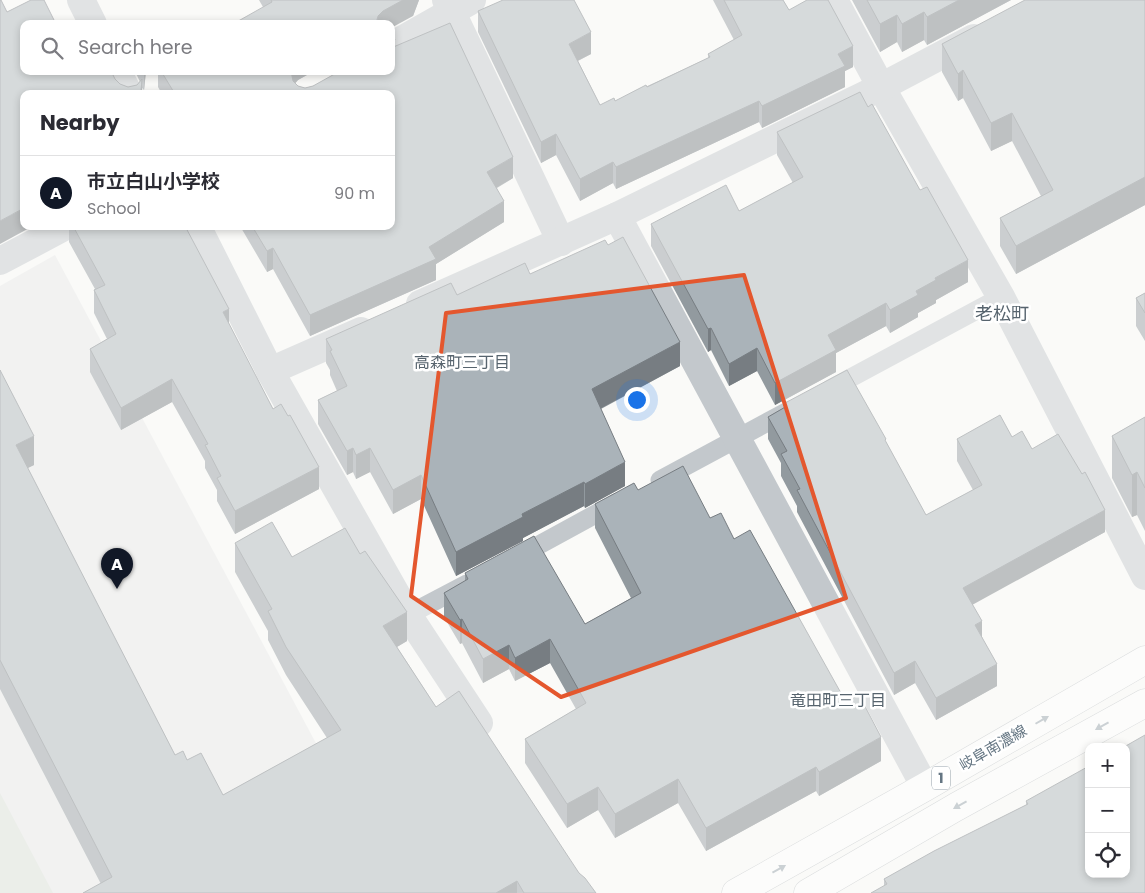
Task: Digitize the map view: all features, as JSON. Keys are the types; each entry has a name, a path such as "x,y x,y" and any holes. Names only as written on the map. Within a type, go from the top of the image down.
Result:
{"main road":[{"name":"岐阜南濃線","path":"736,893 1145,660"},
{"name":"1","path":"808,893 956,807 1145,703"}],"street":[{"path":"81,0 91,20"},
{"path":"834,0 881,87 1001,297 1145,576"},
{"path":"395,43 456,4 561,242"},
{"path":"270,371 616,216 881,87 993,28"},
{"path":"119,75 127,90"},
{"path":"616,216 925,787"},
{"path":"0,261 58,230"},
{"path":"199,230 270,371 408,616 495,746"}],"lane":[{"path":"503,564 1001,297"},
{"path":"408,616 486,574"}],"highlighted area":[{"path":"744,275 846,598 561,697 411,596 446,313"}],"shaded area":[{"path":"55,255 396,893 0,893 0,286"},
{"path":"0,793 53,893 0,893"}],"building":[{"path":"0,0 7,12 31,0 44,0 54,20 20,20 20,75 113,75 120,84 128,87 137,85 142,79 141,90 20,90 20,210 0,221"},
{"path":"271,0 403,0 383,11 377,20 240,20 272,2"},
{"path":"503,0 574,0 591,32 569,44 600,105 614,98 615,101 710,57 708,54 742,35 724,0 783,0 789,10 807,0 828,0 853,46 838,54 845,66 762,106 759,101 616,167 613,162 580,179 556,134 541,142 478,11"},
{"path":"867,0 959,0 927,17 924,12 902,24 897,15 880,24"},
{"path":"1025,0 1145,0 1145,177 1016,246 1000,218 1053,190 1012,113 991,123 963,70 958,74 942,44"},
{"path":"450,23 513,157 487,172 504,201 429,247 436,259 310,315 273,248 267,251 254,230 395,230 395,90 173,90 163,75 292,75 293,81 298,86 305,88 313,86 333,75 395,75 395,46"},
{"path":"860,92 868,107 872,104 920,190 927,187 968,260 935,278 936,280 916,291 918,295 890,310 886,303 828,335 836,350 775,383 757,348 729,364 711,328 708,329 651,224 726,185 739,211 803,177 777,132"},
{"path":"75,230 187,230 229,309 223,312 273,409 281,404 288,416 290,415 319,467 235,511 217,478 221,476 205,445 208,444 172,379 121,408 90,349 116,334 94,290 105,285"},
{"path":"623,237 680,342 592,389 625,462 585,484 584,482 522,514 523,517 456,552 421,475 393,490 370,448 356,455 353,448 347,451 318,400 347,386 326,339 451,283 457,295 525,263 530,274 605,240 608,245"},
{"path":"1145,293 1145,313 1136,298"},
{"path":"0,370 34,436 16,445 175,755 183,751 187,760 201,753 223,795 341,730 286,647 268,611 272,609 235,543 272,522 292,557 345,528 360,554 365,551 407,612 383,626 436,707 459,691 579,873 596,893 524,893 517,881 496,893 83,893 112,877 0,660"},
{"path":"847,370 926,515 982,485 957,439 1000,415 1012,437 1022,431 1032,449 1058,434 1082,474 1085,472 1105,510 963,588 982,621 975,625 997,664 936,698 915,661 894,673 797,490 800,489 781,454 787,451 768,417 787,406 785,403"},
{"path":"1145,417 1145,488 1137,472 1132,475 1112,436"},
{"path":"683,466 710,518 721,513 734,539 750,530 846,702 859,695 881,737 819,772 816,767 706,828 678,779 615,814 598,787 567,804 525,739 586,703 550,639 515,658 509,645 483,659 462,619 460,620 444,593 468,579 465,573 534,536 585,624 641,593 595,504 634,483 638,490"},
{"path":"1145,735 1145,893 871,893 887,884 884,879 934,851 1028,804 1026,801 1085,768 1085,878 1130,878 1130,744"}],"place":[{"name":"市立白山小学校","path":"117,589"}],"district":[{"name":"老松町","path":"1002,314"},
{"name":"高森町三丁目","path":"462,362"},
{"name":"竜田町三丁目","path":"838,700"}]}
